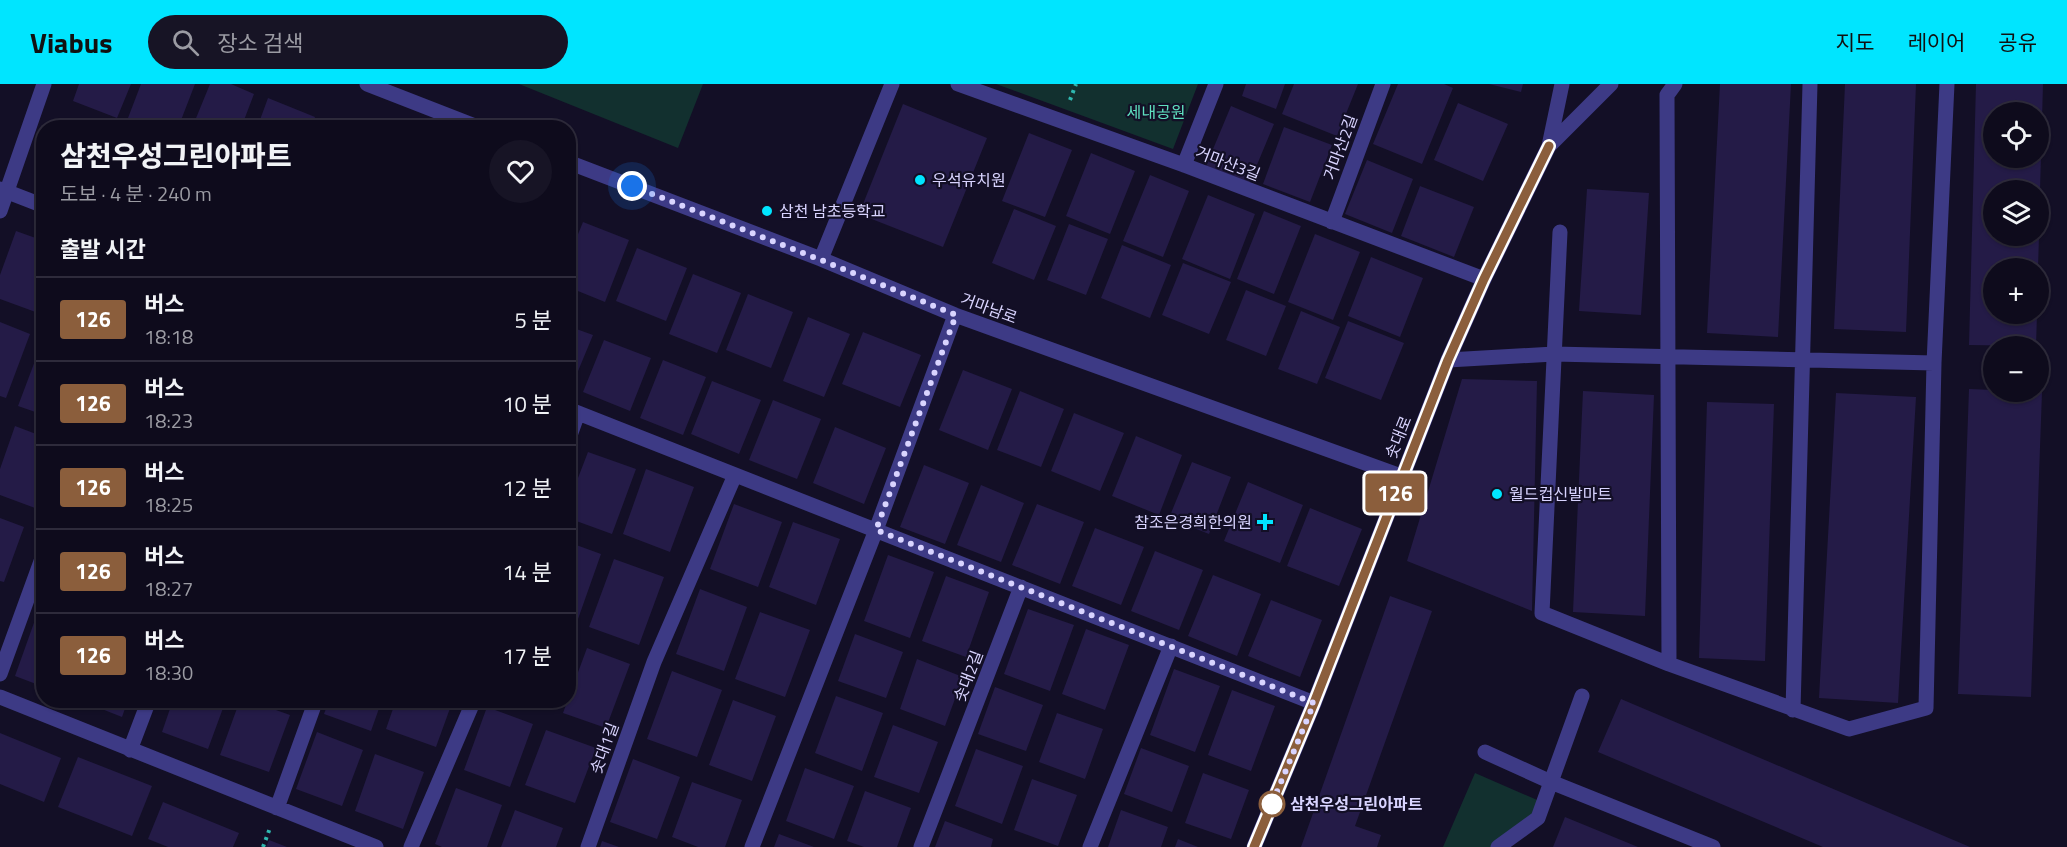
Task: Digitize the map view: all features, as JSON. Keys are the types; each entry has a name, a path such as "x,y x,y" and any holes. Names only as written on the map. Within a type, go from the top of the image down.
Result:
{"street":[{"path":"0,211 4,191 44,84"},
{"path":"366,84 459,120"},
{"path":"821,260 892,84"},
{"name":"거마산3길","path":"958,84 1184,165 1484,279"},
{"path":"1184,165 1216,84"},
{"name":"거마산2길","path":"1332,222 1383,84"},
{"path":"1549,146 1562,84"},
{"path":"1549,146 1611,84"},
{"path":"1669,664 1667,95 1675,84"},
{"path":"1793,710 1810,84"},
{"path":"1560,232 1542,613 1669,664 1849,729 1926,708 1934,363 1947,84"},
{"name":"솟대로","path":"1254,847 1314,703 1448,360 1484,279 1549,146"},
{"name":"거마남로","path":"576,165 956,315 1401,476"},
{"path":"4,191 36,203"},
{"path":"752,847 876,530 956,315"},
{"path":"1448,360 1554,354 1934,363"},
{"path":"576,412 1314,703"},
{"name":"솟대1길","path":"588,847 654,662 735,475"},
{"path":"0,674 36,575"},
{"name":"솟대2길","path":"921,847 1021,587"},
{"path":"1093,840 1171,646"},
{"path":"1498,847 1538,818 1582,696"},
{"path":"0,697 376,847"},
{"path":"130,750 146,708"},
{"path":"277,808 313,708"},
{"path":"411,847 471,708"},
{"path":"1485,752 1551,782 1713,847"}],"green space":[{"path":"519,84 703,84 678,148"},
{"name":"세내공원","path":"996,84 1198,84 1173,149"},
{"path":"1475,773 1544,803 1498,847 1443,847"}],"building":[{"path":"79,84 131,84 117,118 73,101"},
{"path":"141,84 195,84 181,120 133,120 128,118"},
{"path":"210,84 231,84 254,94 244,120 195,120"},
{"path":"1246,84 1285,84 1276,109 1242,96"},
{"path":"1294,84 1358,84 1337,136 1282,114"},
{"path":"1398,84 1444,84 1453,88 1422,164 1373,144"},
{"path":"1489,84 1523,84 1521,92"},
{"path":"1720,84 1791,84 1778,337 1707,333"},
{"path":"1845,84 1916,84 1906,332 1834,329"},
{"path":"1976,84 2043,84 2042,102 1983,102 1983,168 2041,168 2040,180 1983,180 1983,246 2039,246 2038,258 1983,258 1983,324 2037,324 2036,336 1983,336 1983,345 1969,345"},
{"path":"268,98 315,117 314,120 260,120"},
{"path":"1458,103 1508,124 1483,181 1434,160"},
{"path":"903,104 987,138 943,247 859,214"},
{"path":"1231,106 1274,124 1249,184 1206,166"},
{"path":"1284,127 1332,145 1310,202 1263,184"},
{"path":"1029,133 1072,150 1045,217 1002,201"},
{"path":"1091,153 1135,171 1110,234 1066,216"},
{"path":"1367,160 1413,179 1392,233 1345,214"},
{"path":"1150,175 1189,191 1163,257 1123,241"},
{"path":"1420,186 1474,207 1454,257 1401,236"},
{"path":"1587,189 1649,193 1641,315 1579,311"},
{"path":"1208,195 1255,214 1230,279 1182,259"},
{"path":"1014,209 1056,226 1034,280 992,263"},
{"path":"1264,211 1301,226 1274,294 1237,279"},
{"path":"583,222 629,240 605,302 576,290 576,239"},
{"path":"1069,224 1108,239 1086,295 1047,280"},
{"path":"16,231 36,238 36,312 0,299 0,275"},
{"path":"1315,234 1360,252 1333,320 1288,302"},
{"path":"1122,245 1171,265 1150,318 1101,298"},
{"path":"637,248 687,268 666,321 616,301"},
{"path":"1371,257 1423,278 1400,337 1348,316"},
{"path":"1183,263 1231,282 1209,334 1162,315"},
{"path":"693,274 741,293 717,353 669,334"},
{"path":"1246,290 1286,306 1266,356 1226,340"},
{"path":"748,294 793,312 771,368 726,350"},
{"path":"1301,311 1340,327 1317,384 1278,369"},
{"path":"808,317 850,334 824,397 783,381"},
{"path":"1348,321 1404,343 1381,400 1325,378"},
{"path":"0,322 30,334 6,398 0,396"},
{"path":"576,329 593,335 576,376"},
{"path":"863,332 921,355 900,407 842,384"},
{"path":"604,340 651,358 630,411 583,392"},
{"path":"36,358 36,412 18,406"},
{"path":"663,360 706,377 683,435 640,418"},
{"path":"963,370 1012,389 988,450 939,430"},
{"path":"1462,379 1537,381 1532,611 1407,561"},
{"path":"712,381 761,400 739,454 691,434"},
{"path":"1969,389 1983,390 1983,402 2042,402 2031,697 1958,694"},
{"path":"1020,391 1064,409 1041,467 997,450"},
{"path":"1583,391 1654,395 1645,616 1573,612"},
{"path":"1836,393 1916,397 1898,703 1819,698"},
{"path":"773,400 821,419 797,479 749,460"},
{"path":"1707,402 1774,404 1765,661 1699,658"},
{"path":"1074,413 1124,433 1100,491 1051,471"},
{"path":"15,426 36,434 35,508 0,495 0,469"},
{"path":"835,427 886,448 864,504 813,483"},
{"path":"1136,436 1182,455 1159,515 1112,496"},
{"path":"588,452 636,469 612,534 576,521 576,483"},
{"path":"1192,462 1231,477 1209,534 1169,518"},
{"path":"924,465 969,483 945,544 900,527"},
{"path":"646,469 694,487 670,552 623,534"},
{"path":"1248,482 1303,505 1280,563 1224,541"},
{"path":"981,485 1024,503 1001,562 957,545"},
{"path":"734,504 782,522 758,587 710,569"},
{"path":"1037,504 1084,522 1060,584 1012,565"},
{"path":"1310,508 1362,529 1339,586 1287,566"},
{"path":"0,518 24,527 4,582 0,581"},
{"path":"793,522 840,539 816,605 769,587"},
{"path":"1095,528 1144,547 1121,605 1072,586"},
{"path":"576,545 601,554 578,619 576,618"},
{"path":"1155,551 1203,570 1179,630 1131,611"},
{"path":"888,555 934,572 910,638 864,621"},
{"path":"614,559 664,577 639,645 589,627"},
{"path":"1213,575 1261,594 1237,656 1188,636"},
{"path":"946,576 989,592 966,657 922,641"},
{"path":"700,589 747,607 724,671 676,654"},
{"path":"1390,596 1432,611 1355,826 1381,835 1377,847 1301,847"},
{"path":"1271,600 1322,620 1300,677 1248,656"},
{"path":"1028,609 1074,625 1050,691 1004,674"},
{"path":"760,612 810,630 785,697 735,679"},
{"path":"35,620 36,620 36,684 15,676"},
{"path":"1086,629 1129,645 1105,710 1062,694"},
{"path":"855,634 903,652 886,698 838,681"},
{"path":"587,648 630,664 606,728 563,713 565,708 576,708 576,678"},
{"path":"917,659 963,677 945,726 900,709"},
{"path":"1174,669 1220,686 1195,752 1150,735"},
{"path":"672,671 722,690 697,757 647,739"},
{"path":"995,687 1043,705 1026,751 978,734"},
{"path":"1232,690 1275,706 1251,771 1208,755"},
{"path":"836,696 883,713 862,771 815,753"},
{"path":"1621,699 1970,847 1823,847 1598,752"},
{"path":"733,700 776,716 752,781 709,765"},
{"path":"99,708 125,708 122,717"},
{"path":"170,708 223,708 208,749 162,732"},
{"path":"237,708 270,708 290,715 269,772 220,755"},
{"path":"326,708 379,708 371,731 324,714"},
{"path":"393,708 450,708 436,747 386,729"},
{"path":"487,708 533,724 510,787 464,770"},
{"path":"1057,713 1103,729 1085,779 1039,762"},
{"path":"893,725 938,742 919,793 874,777"},
{"path":"546,730 596,748 575,803 525,785"},
{"path":"317,732 363,750 342,806 296,789"},
{"path":"0,733 61,758 44,802 0,784"},
{"path":"1141,748 1189,766 1172,812 1124,794"},
{"path":"976,749 1023,766 1002,824 955,806"},
{"path":"375,754 424,772 403,829 355,811"},
{"path":"78,757 152,786 132,836 58,807"},
{"path":"633,759 680,777 657,839 610,822"},
{"path":"805,768 854,786 834,839 786,821"},
{"path":"1203,773 1249,790 1231,839 1185,823"},
{"path":"1032,779 1077,795 1058,846 1014,830"},
{"path":"692,782 742,800 725,847 698,847 672,837"},
{"path":"456,788 502,805 487,847 442,847 435,844"},
{"path":"865,791 911,808 897,847 864,847 847,841"},
{"path":"163,802 239,833 233,847 168,847 148,839"},
{"path":"515,810 563,828 556,847 501,847"},
{"path":"1121,810 1168,827 1161,847 1108,847"},
{"path":"1565,817 1638,847 1553,847"},
{"path":"945,821 993,839 991,847 935,847"},
{"path":"779,834 814,847 774,847"},
{"path":"1178,839 1198,847 1175,847"},
{"path":"269,840 287,847 266,847"},
{"path":"602,841 619,847 600,847"}],"bus line":[{"name":"126","path":"1254,847 1314,703 1448,360 1484,279 1549,146"}],"place":[{"name":"우석유치원","path":"920,180"},
{"name":"삼천 남초등학교","path":"767,211"},
{"name":"월드컵신발마트","path":"1497,494"},
{"name":"참조은경희한의원","path":"1265,522"},
{"name":"삼천우성그린아파트","path":"1272,804"}],"route":[{"path":"632,186 956,315 876,530 1314,703 1271,806 1272,804"}]}
